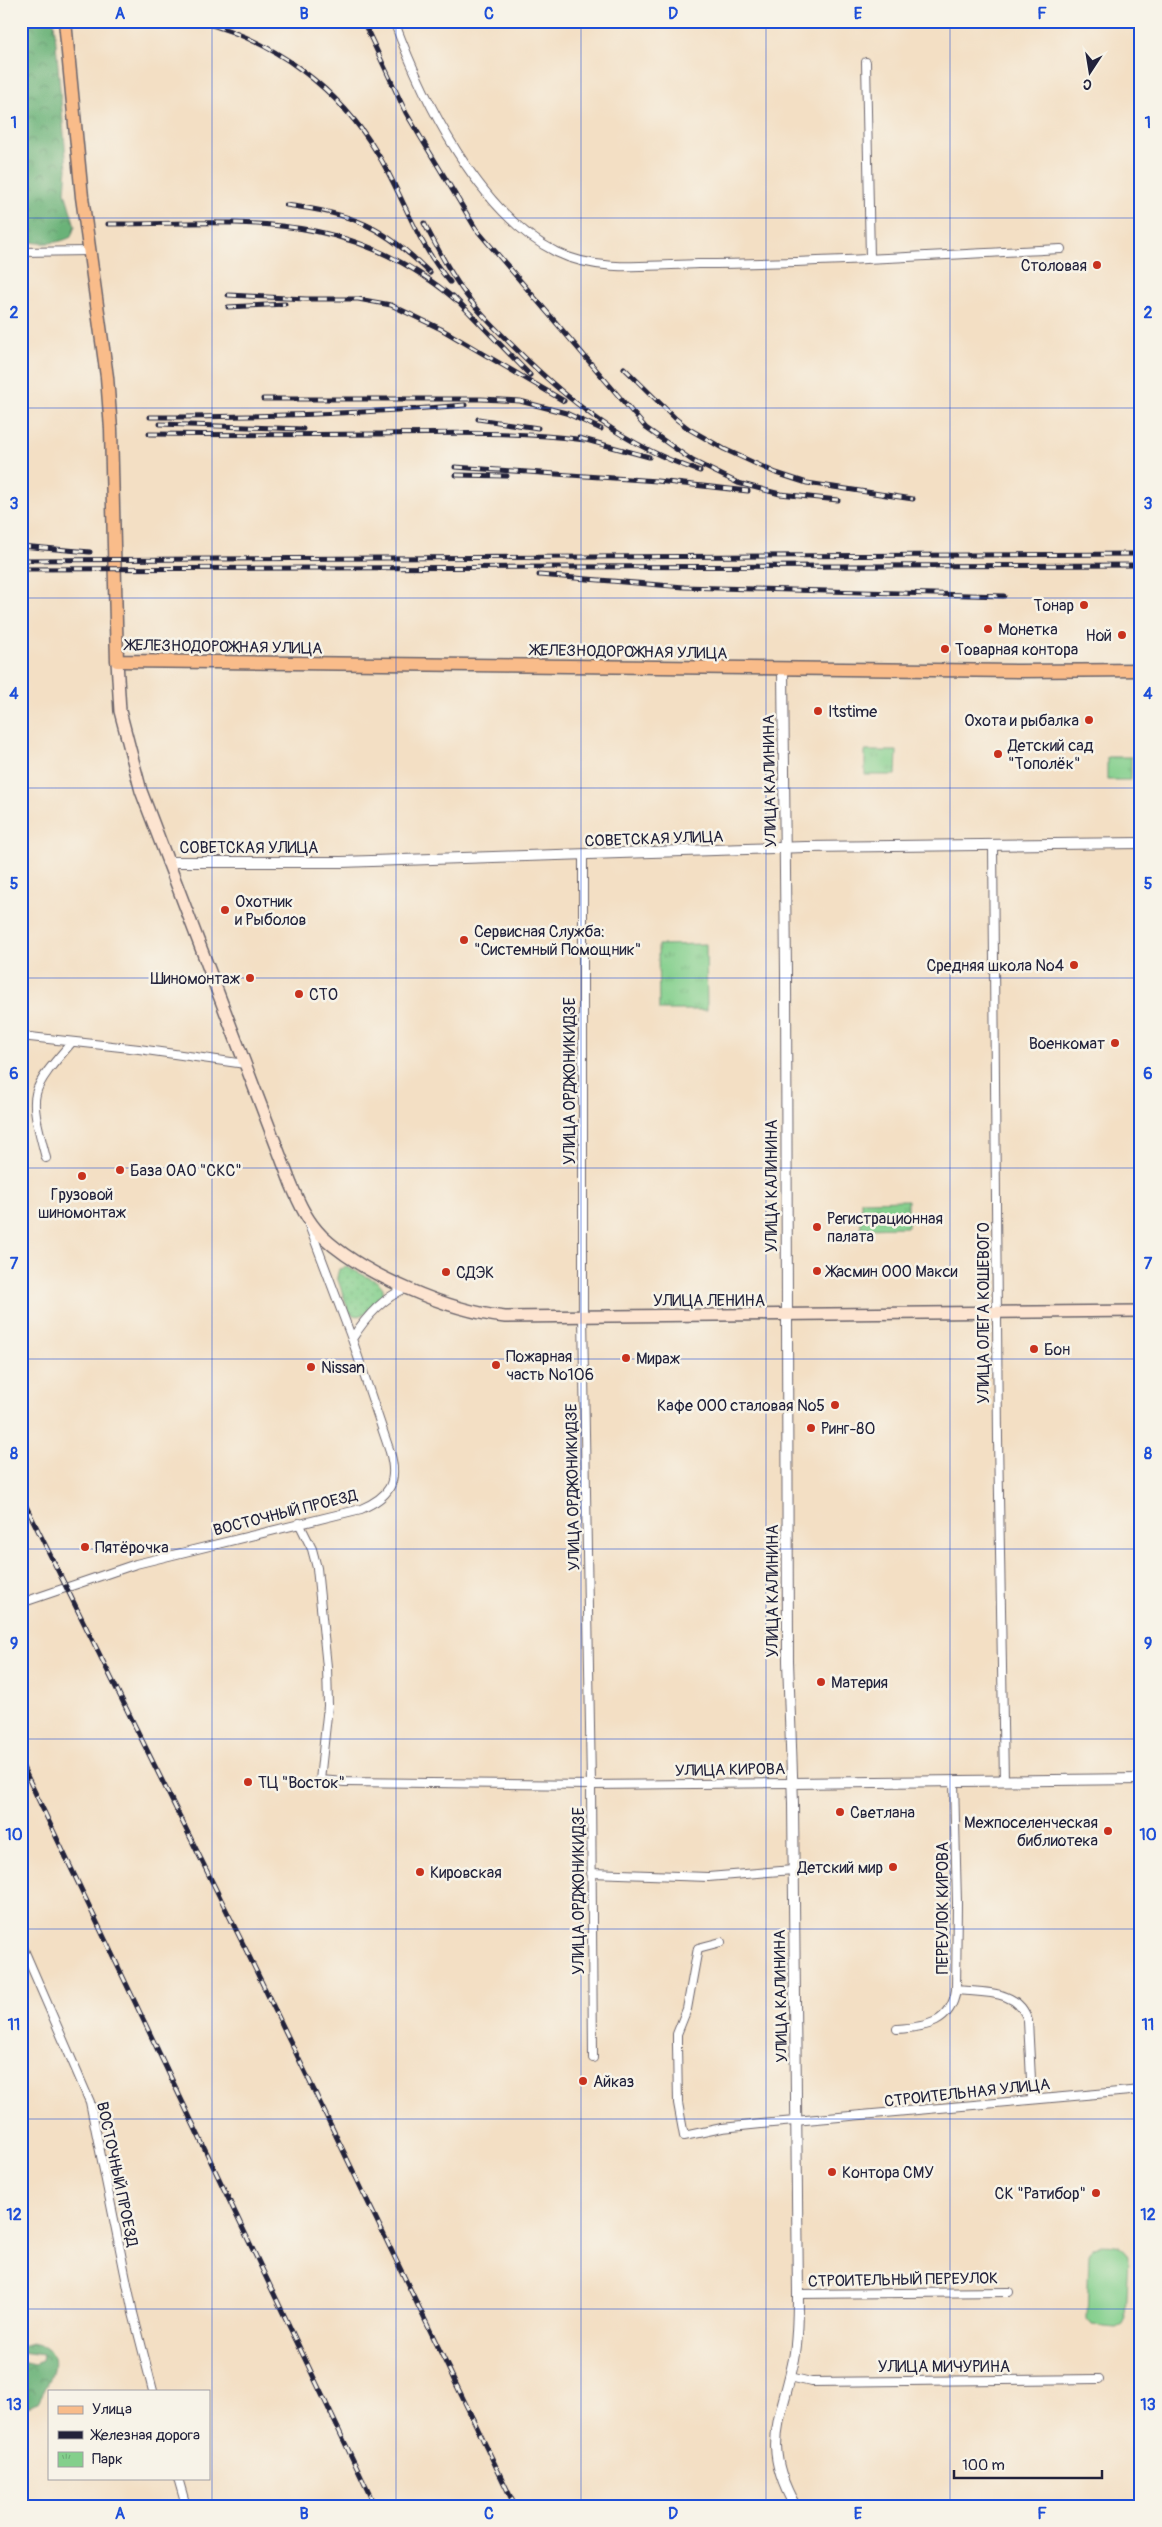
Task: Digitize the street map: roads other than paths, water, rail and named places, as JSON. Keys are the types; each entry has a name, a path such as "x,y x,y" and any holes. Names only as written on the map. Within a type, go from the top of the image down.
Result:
{"main road":[{"path":"65,21 88,250 107,377 111,429 117,661"},
{"name":"ЖЕЛЕЗНОДОРОЖНАЯ УЛИЦА","path":"117,661 783,669 1141,670"},
{"name":"УЛИЦА ЛЕНИНА","path":"117,661 122,726 141,791 291,1184 305,1216 322,1236 336,1248 406,1288 479,1314 513,1317 1141,1311"}],"street":[{"path":"394,21 428,102 460,158 505,212 528,232 556,252 589,263 617,266 870,258 1060,249"},
{"path":"866,62 870,258"},
{"path":"21,252 88,250"},
{"name":"УЛИЦА КАЛИНИНА","path":"783,669 788,1661 793,1870 798,2333 790,2377 779,2410 776,2452 781,2474 795,2506"},
{"name":"СОВЕТСКАЯ УЛИЦА","path":"168,862 302,863 785,848 1141,843"},
{"name":"УЛИЦА ОЛЕГА КОШЕВОГО","path":"993,844 1004,1781"},
{"name":"УЛИЦА ОРДЖОНИКИДЗЕ","path":"583,855 583,1316 591,1785 593,2058"},
{"path":"21,1036 245,1064"},
{"path":"46,1158 34,1110 34,1095 41,1079 72,1042"},
{"name":"ВОСТОЧНЫЙ ПРОЕЗД","path":"21,1603 136,1564 361,1509 383,1497 394,1472 390,1452 352,1339 305,1216"},
{"path":"352,1339 366,1319 385,1300 406,1288"},
{"name":"УЛИЦА КИРОВА","path":"299,1523 312,1549 317,1568 327,1667 328,1706 320,1780 345,1782 591,1785 1141,1780"},
{"name":"ПЕРЕУЛОК КИРОВА","path":"954,1781 957,1903 956,1990 1008,1996 1017,2001 1025,2010 1028,2021 1032,2099"},
{"path":"591,1873 708,1877 793,1870"},
{"name":"СТРОИТЕЛЬНАЯ УЛИЦА","path":"721,1942 698,1948 687,2009 678,2034 678,2104 684,2136 722,2128 1141,2090"},
{"name":"ВОСТОЧНЫЙ ПРОЕЗД","path":"21,1943 90,2102 95,2119 118,2242 153,2390"},
{"path":"897,2029 922,2025 944,2018 951,2009 956,1990"},
{"name":"СТРОИТЕЛЬНЫЙ ПЕРЕУЛОК","path":"798,2294 1009,2292"},
{"name":"УЛИЦА МИЧУРИНА","path":"790,2377 811,2382 1099,2379"},
{"path":"179,2480 186,2506"}],"railway":[{"path":"197,21 225,29 252,40 278,54 302,70 345,109 379,156 428,252 450,282"},
{"path":"363,21 406,113 476,229 646,428 693,461 738,483 780,494 838,500"},
{"path":"286,205 330,212 365,224 397,244 430,273"},
{"path":"424,223 451,273 474,305 556,387 623,436 673,461 700,471"},
{"path":"108,224 248,224 292,227 333,235 375,249 416,271 457,301"},
{"path":"228,295 306,299 358,299 391,305 441,329 564,401"},
{"path":"453,296 530,375"},
{"path":"228,307 285,304"},
{"path":"624,368 676,419 689,429 724,449 776,473 807,483 913,499"},
{"path":"263,399 481,399 520,401 566,413 601,429"},
{"path":"150,417 308,414 465,405"},
{"path":"478,419 538,428"},
{"path":"160,424 303,429"},
{"path":"149,434 479,433 585,440"},
{"path":"579,438 649,457"},
{"path":"455,467 657,481 748,491"},
{"path":"456,475 507,476"},
{"path":"21,546 90,552"},
{"path":"21,560 1141,554"},
{"path":"21,569 1141,565"},
{"path":"539,575 684,587 1004,596"},
{"path":"21,1496 249,1956 515,2506"},
{"path":"21,1763 375,2506"}],"place":[{"name":"Столовая","path":"1097,265"},
{"name":"Тонар","path":"1084,605"},
{"name":"Монетка","path":"988,629"},
{"name":"Ной","path":"1122,635"},
{"name":"Товарная контора","path":"945,649"},
{"name":"Itstime","path":"818,711"},
{"name":"Охота и рыбалка","path":"1089,720"},
{"name":"Детский сад \"Тополёк\"","path":"998,754"},
{"name":"Охотник и Рыболов","path":"225,910"},
{"name":"Сервисная Служба: \"Системный Помощник\"","path":"464,940"},
{"name":"Средняя школа №4","path":"1074,965"},
{"name":"Шиномонтаж","path":"250,978"},
{"name":"СТО","path":"299,994"},
{"name":"Военкомат","path":"1115,1043"},
{"name":"База ОАО \"СКС\"","path":"120,1170"},
{"name":"Грузовой шиномонтаж","path":"82,1176"},
{"name":"Регистрационная палата","path":"817,1227"},
{"name":"Жасмин ООО Макси","path":"817,1271"},
{"name":"СДЭК","path":"446,1272"},
{"name":"Бон","path":"1034,1349"},
{"name":"Мираж","path":"626,1358"},
{"name":"Пожарная часть №106","path":"496,1365"},
{"name":"Nissan","path":"311,1367"},
{"name":"Кафе ООО сталовая №5","path":"835,1405"},
{"name":"Ринг-80","path":"811,1428"},
{"name":"Пятёрочка","path":"85,1547"},
{"name":"Материя","path":"821,1682"},
{"name":"ТЦ \"Восток\"","path":"248,1782"},
{"name":"Светлана","path":"840,1812"},
{"name":"Межпоселенческая библиотека","path":"1108,1831"},
{"name":"Детский мир","path":"893,1867"},
{"name":"Кировская","path":"420,1872"},
{"name":"Айказ","path":"583,2081"},
{"name":"Контора СМУ","path":"832,2172"},
{"name":"СК \"Ратибор\"","path":"1096,2193"}]}
